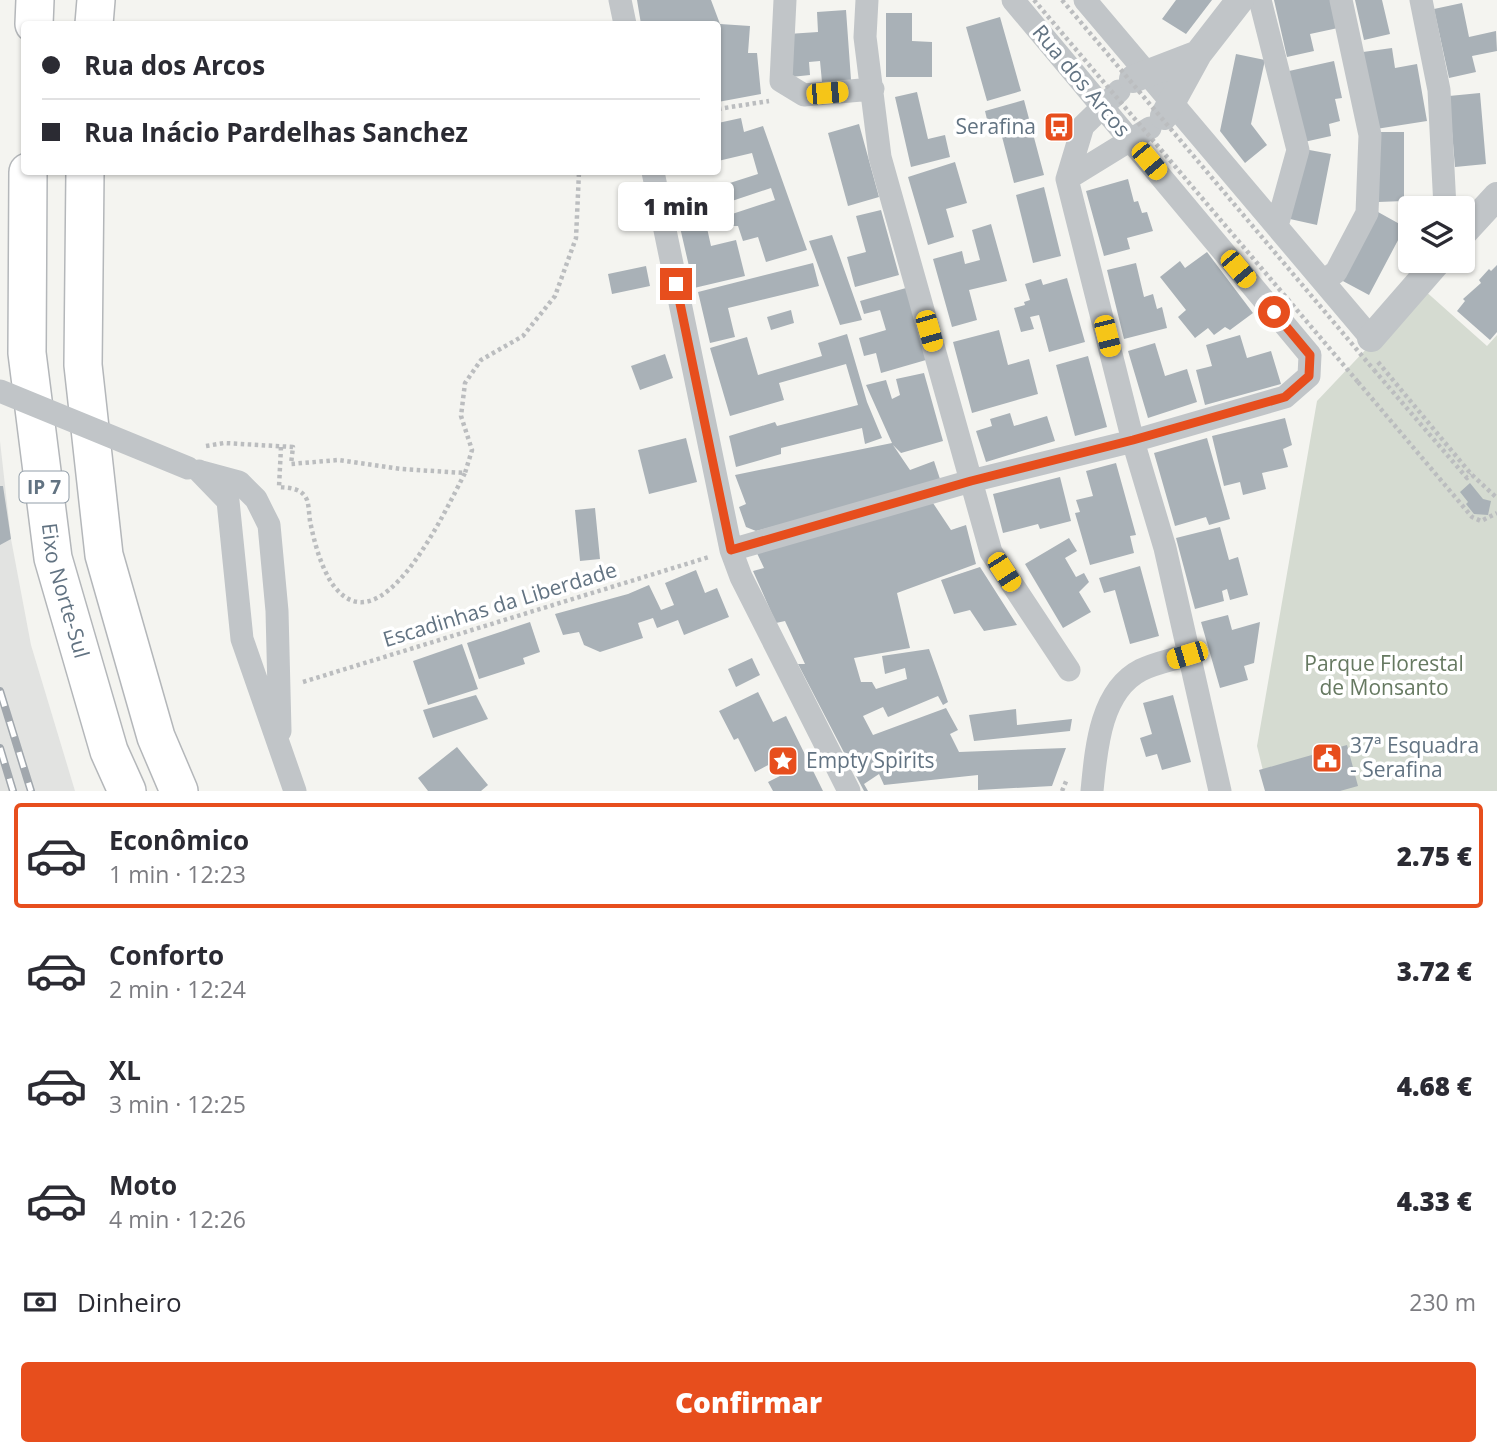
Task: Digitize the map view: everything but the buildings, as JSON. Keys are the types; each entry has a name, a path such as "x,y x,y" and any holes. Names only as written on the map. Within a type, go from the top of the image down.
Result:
{"highway":[{"path":"34,21 35,0"},
{"path":"94,21 96,0"},
{"name":"Eixo Norte-Sul","path":"28,175 27,353 53,558 109,751 127,791"},
{"name":"IP 7","path":"85,175 83,365 104,555 156,737 179,791"}],"street":[{"path":"620,0 624,21"},
{"path":"785,0 781,81 804,95 873,89"},
{"path":"867,0 865,37 880,157 991,552 1069,670"},
{"name":"Rua dos Arcos","path":"731,550 971,481 1133,440 1285,397 1309,376 1310,355 1154,122 1125,87 1013,0"},
{"name":"Rua dos Arcos","path":"1085,0 1125,87 1154,122 1277,226 1371,338"},
{"path":"1067,178 1154,122 1198,54 1240,0"},
{"path":"1260,0 1298,150 1277,226"},
{"path":"1323,281 1336,272 1367,213 1370,135 1341,0"},
{"path":"1421,0 1439,90 1444,196"},
{"path":"1198,54 1125,87 1083,126 1067,178 1133,440 1165,548 1187,655 1220,791"},
{"path":"654,175 731,550 741,578 849,791"},
{"path":"1475,220 1497,196"},
{"path":"1371,338 1428,273"},
{"path":"0,391 195,462 239,482 256,499 269,525 277,611 281,752"},
{"path":"195,462 228,501 242,639 295,791"},
{"path":"1092,791 1099,739 1111,701 1117,691 1124,681 1142,670 1187,655"}],"path":[{"path":"1034,0 1472,517 1481,521 1497,513"},
{"path":"1062,0 1450,460 1467,478 1471,474"},
{"path":"721,109 804,95"},
{"path":"281,447 279,487 298,489 306,499 317,551 328,574 349,602 358,604 381,597 403,576 444,516 466,473 472,450 461,416 465,383 481,360 523,336 555,296 576,238 579,175"},
{"path":"1371,338 1367,350 1471,474 1497,498"},
{"path":"195,462 225,443 293,447 291,464 338,460 401,469 466,473"},
{"name":"Escadinhas da Liberdade","path":"279,690 731,550"}],"shaded area":[{"path":"0,441 11,539 31,645 75,791 0,791"}],"green space":[{"name":"Parque Florestal de Monsanto","path":"1423,289 1487,346 1497,335 1497,791 1268,791 1257,746 1317,401"}],"railway":[{"path":"0,691 31,791"},
{"path":"0,748 13,791"}],"place":[{"name":"Serafina","path":"1059,127"},
{"name":"37ª Esquadra - Serafina","path":"1327,758"},
{"name":"Empty Spirits","path":"783,761"}],"route":[{"path":"676,284 731,550 971,481 1133,440 1285,397 1309,376 1310,355 1274,312"}]}
